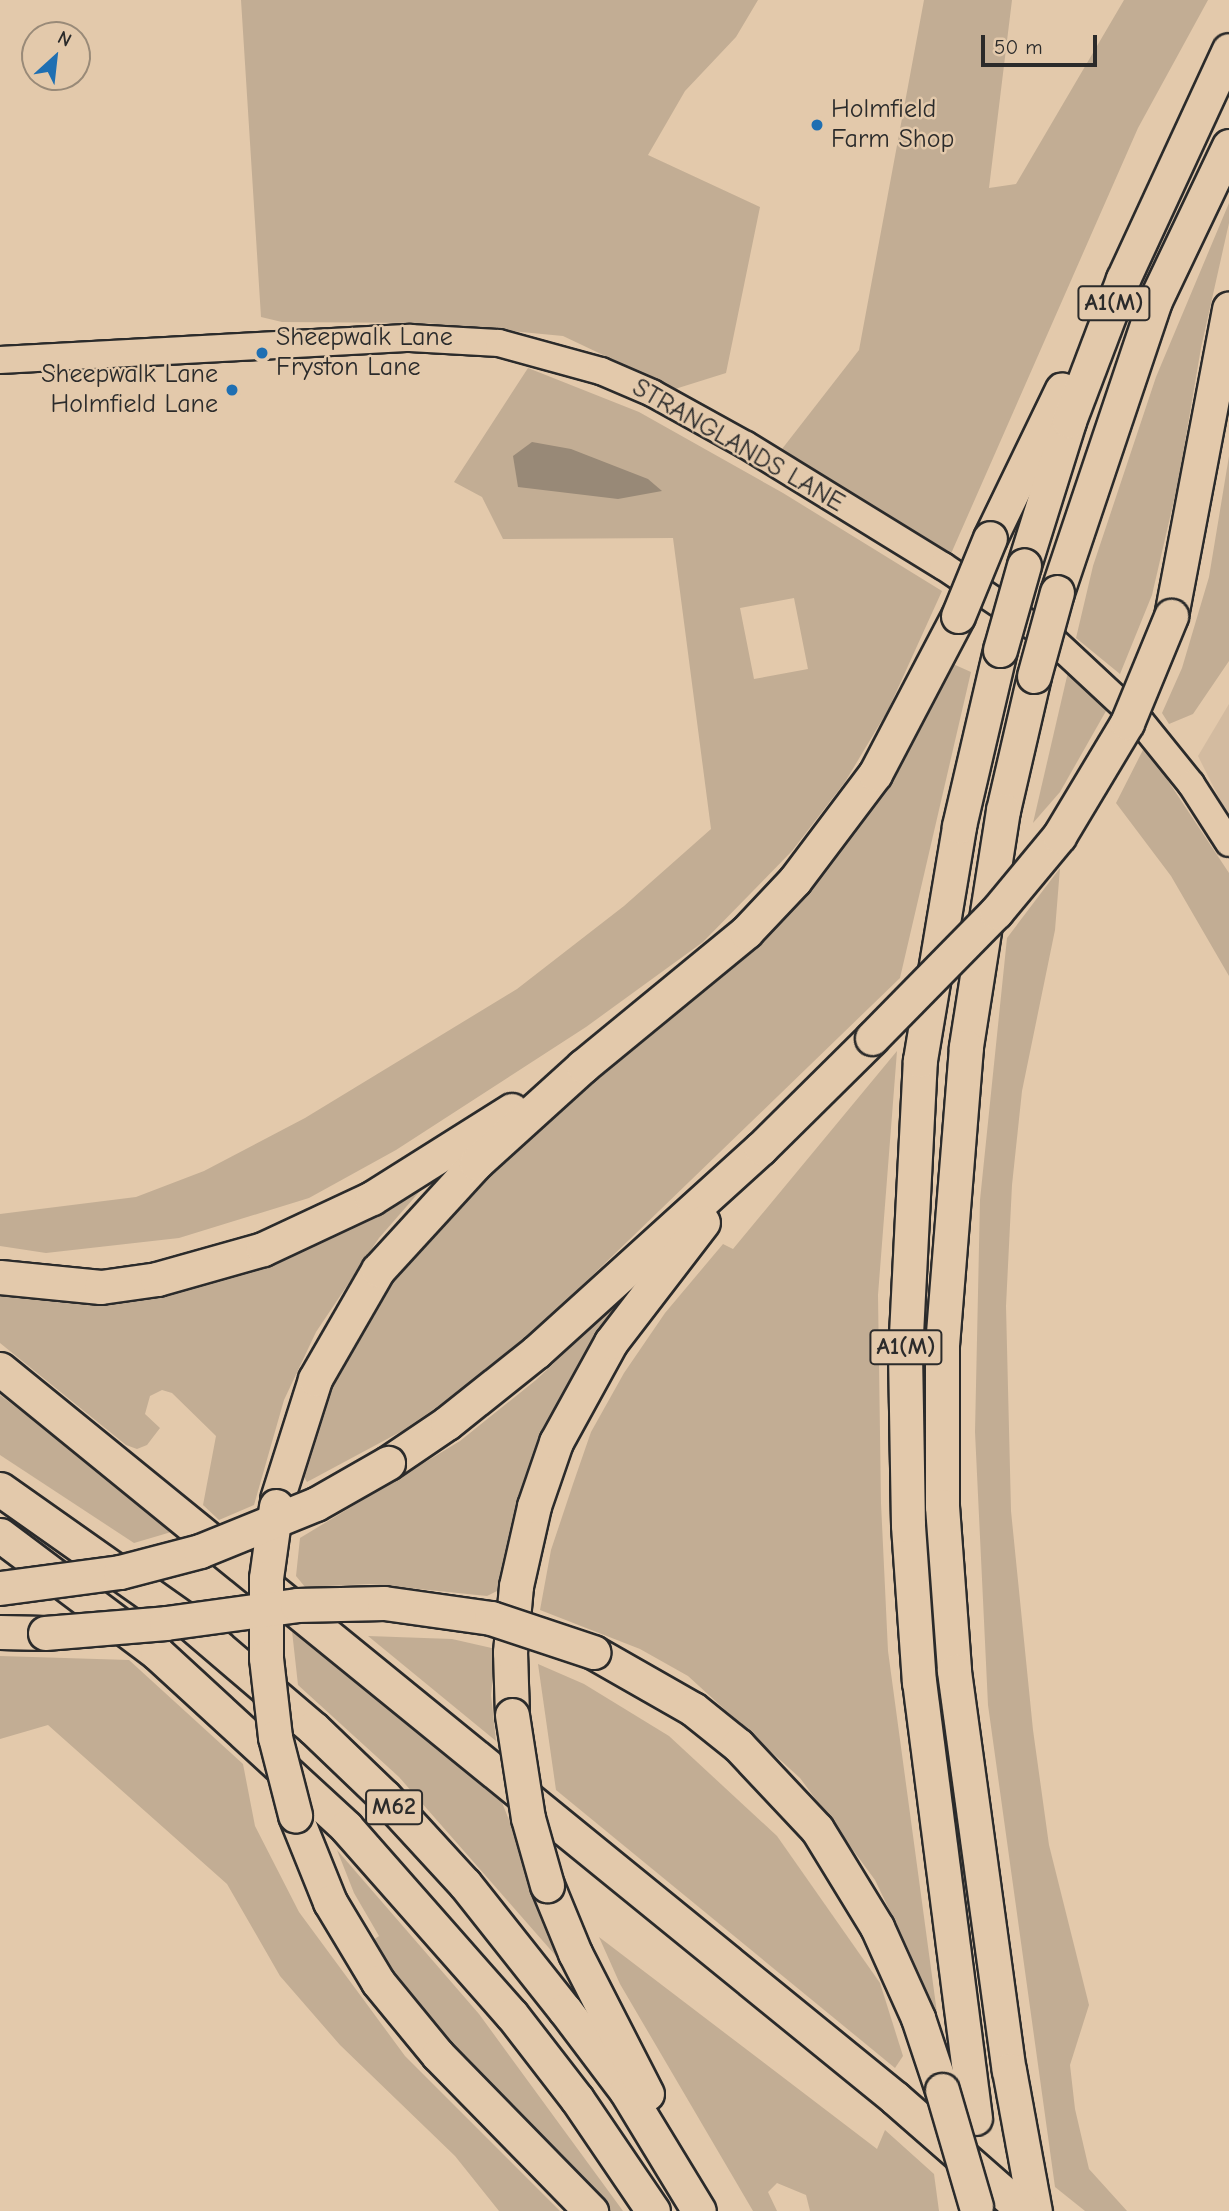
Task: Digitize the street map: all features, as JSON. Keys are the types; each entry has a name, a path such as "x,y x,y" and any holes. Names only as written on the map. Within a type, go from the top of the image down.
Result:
{"highway":[{"name":"A1(M)","path":"981,2209 975,2119 919,1683 908,1525 905,1354 920,1060 959,825 1000,650 1024,565 1069,421 1123,279 1229,50"},
{"name":"A1(M)","path":"1035,2211 954,1671 942,1506 942,1344 966,1047 1003,810 1034,676 1057,592 1154,303 1229,146"},
{"path":"592,2211 438,2055 378,1982 330,1902 295,1815 275,1738 266,1658 266,1578 277,1499 315,1379 378,1270 476,1163 583,1066 746,932 795,880 875,774 958,616 990,538 1056,400 1123,279"},
{"path":"0,1588 120,1572 200,1551 303,1510 388,1463 447,1423 536,1352 761,1148 996,912 1059,836 1127,723 1171,616 1229,308"},
{"path":"0,1277 101,1287 157,1279 263,1249 372,1198 583,1066"},
{"path":"706,2211 576,1954 547,1885 528,1818 512,1715 510,1651 516,1586 534,1506 556,1442 611,1342 761,1148"},
{"path":"0,1369 884,2090 1024,2211"},
{"name":"M62","path":"0,1489 190,1623 313,1728 384,1796 465,1884 565,2010 626,2091 699,2211"},
{"name":"M62","path":"0,1535 158,1653 346,1827 519,2024 577,2098 653,2211"},
{"path":"0,1632 45,1633 166,1623 298,1605 384,1603 491,1618 593,1652 644,1678 711,1724 780,1785 817,1829 877,1927 918,2018 981,2209"}],"main road":[{"name":"STRANGLANDS LANE","path":"0,360 366,339 451,339 548,354 652,393 943,566 1053,640 1141,722 1191,784 1229,843"}],"shaded area":[{"path":"241,0 758,0 736,37 685,91 648,155 760,207 726,373 675,389 563,336 427,323 282,322 261,317"},
{"path":"924,0 1012,0 989,188 1016,184 1124,0 1208,0 1138,128 950,556 782,449 859,350"},
{"path":"1229,203 1229,223 1201,348 1178,483 1152,595 1120,674 1076,638 1093,566 1156,377"},
{"path":"528,368 639,412 783,493 942,591 888,710 845,782 792,851 703,942 586,1027 396,1150 309,1198 179,1238 46,1253 0,1246 0,1214 136,1197 204,1171 305,1118 517,989 624,906 711,829 673,538 503,539 482,497 454,482","holes":["794,598 808,669 754,679 740,608"]},
{"path":"532,442 571,449 648,479 662,491 618,499 518,487 513,456"},
{"path":"1229,456 1229,661 1193,714 1169,724 1162,713 1182,668 1209,577"},
{"path":"953,664 971,672 900,978 539,1327 478,1379 402,1431 307,1482 302,1474 314,1427 337,1372 394,1276 462,1196 729,967 890,778"},
{"path":"1068,672 1106,711 1060,792 1033,823"},
{"path":"1229,704 1229,818 1198,756"},
{"path":"1145,746 1229,873 1229,976 1171,876 1116,803"},
{"path":"1060,868 1055,930 1022,1091 1012,1185 1006,1306 1011,1511 1033,1730 1049,1845 1089,2005 1070,2065 1075,2109 1089,2169 1127,2211 1085,2211 1055,2187 988,1705 975,1432 980,1200 1007,938"},
{"path":"897,1051 878,1295 881,1503 888,1651 937,2013 932,2019 910,1953 875,1880 800,1778 688,1676 640,1649 540,1610 551,1550 591,1432 624,1373 665,1313 723,1244 733,1249"},
{"path":"434,1175 379,1238 316,1332 284,1400 254,1505 219,1520 203,1505 216,1436 172,1393 162,1390 150,1396 145,1414 160,1428 147,1445 137,1449 126,1445 0,1343 0,1286 94,1295"},
{"path":"638,1284 515,1515 499,1590 487,1596 370,1584 305,1587 296,1576 300,1538 460,1441 536,1380"},
{"path":"0,1395 178,1530 134,1543 0,1455"},
{"path":"292,1631 304,1633 501,1800 558,1943 556,1956 399,1777 298,1685"},
{"path":"368,1636 452,1639 496,1649 491,1695 496,1741"},
{"path":"0,1656 129,1660 243,1764 255,1826 299,1912 405,2056 560,2211 499,2211 455,2156 340,2045 280,1976 227,1884 48,1725 0,1739"},
{"path":"538,1664 584,1684 669,1736 777,1836 880,1983 903,2056 895,2068 556,1790"},
{"path":"337,1850 479,2014 623,2211 609,2211 561,2155 475,2072 402,1987 369,1943 379,1936 354,1893"},
{"path":"599,1937 877,2149 885,2130 934,2174 939,2211 810,2211 806,2195 777,2183 768,2192 777,2211 753,2211 620,1984"}],"place":[{"name":"Holmfield Farm Shop","path":"817,125"},
{"name":"Sheepwalk Lane Fryston Lane","path":"262,353"},
{"name":"Sheepwalk Lane Holmfield Lane","path":"232,390"}]}
